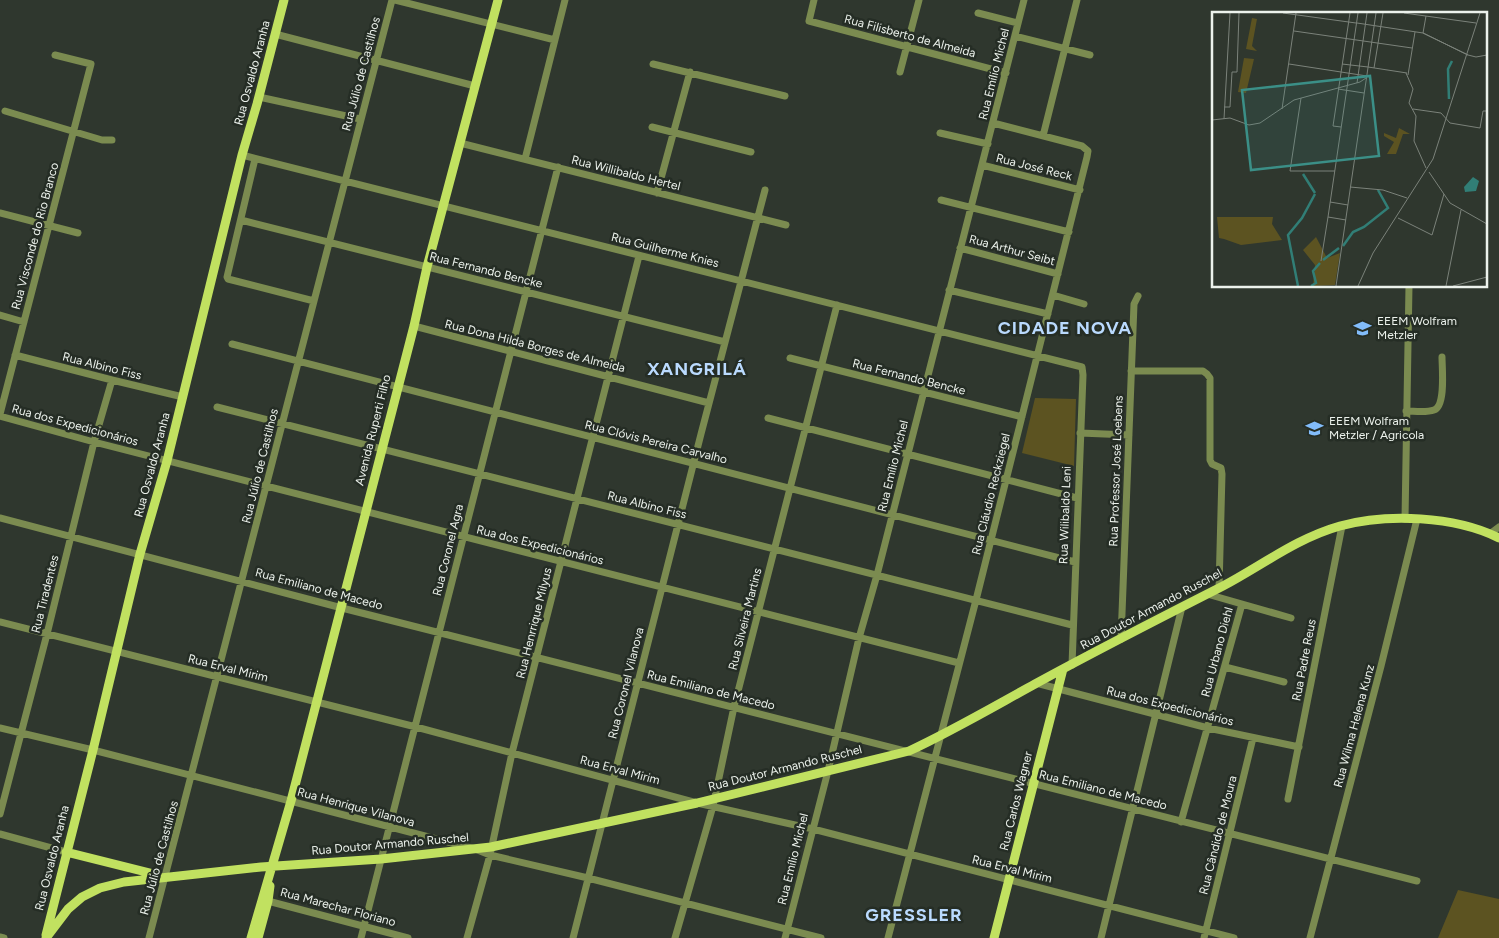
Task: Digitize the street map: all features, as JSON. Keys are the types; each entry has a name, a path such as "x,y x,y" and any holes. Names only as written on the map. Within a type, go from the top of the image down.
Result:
{"main road":[{"name":"Rua Osvaldo Aranha","path":"46,938 50,914 93,750 140,554 167,461 242,155 284,0"},
{"name":"Avenida Ruperti Filho","path":"258,938 273,866 342,608 381,449 414,326 427,267 498,0"},
{"name":"Rua Doutor Armando Ruschel","path":"46,938 68,909 82,898 100,888 124,882 273,866 381,859 476,850 490,851 602,823 697,803 714,802 909,751 939,737 1036,683 1219,588 1299,543 1342,526 1378,520 1417,519 1461,524 1495,536"},
{"name":"Rua Carlos Wagner","path":"994,938 1063,669"},
{"path":"66,852 166,877"},
{"name":"Avenida Ruperti Filho","path":"251,938 265,900"},
{"path":"50,914 61,918"}],"street":[{"path":"393,0 555,40"},
{"name":"Rua Júlio de Castilhos","path":"149,938 218,677 360,119 393,0"},
{"path":"525,159 565,0"},
{"name":"Rua Filisberto de Almeida","path":"814,0 809,21 1006,73"},
{"path":"900,72 919,0"},
{"name":"Rua Emílio Michel","path":"785,938 828,771 859,638 893,515 1024,0"},
{"path":"1043,136 1077,0"},
{"path":"978,13 1018,24"},
{"path":"275,34 475,86"},
{"path":"1015,36 1090,55"},
{"name":"Rua Visconde do Rio Branco","path":"0,415 90,64 55,55"},
{"path":"653,64 785,96"},
{"path":"657,193 690,72"},
{"path":"259,97 360,119"},
{"path":"5,111 102,140 112,140"},
{"name":"Rua Cláudio Reckziegel","path":"888,938 976,600 1087,157 1086,148 993,123"},
{"path":"652,127 751,152"},
{"path":"940,133 988,144"},
{"name":"Rua Willibaldo Hertel","path":"460,143 786,225"},
{"name":"Rua Guilherme Knies","path":"242,155 1082,367"},
{"path":"255,159 226,274 228,279 314,301"},
{"name":"Rua José Reck","path":"982,165 1080,190"},
{"name":"Rua Coronel Agra","path":"361,938 558,167"},
{"path":"741,281 765,190"},
{"path":"941,200 1069,232"},
{"path":"0,213 78,233"},
{"name":"Rua Fernando Bencke","path":"241,220 725,342"},
{"name":"Rua Arthur Seibt","path":"960,248 1058,274"},
{"name":"Rua Henrrique Milyus","path":"467,938 490,851 512,753 639,256"},
{"name":"Rua Coronel Vilanova","path":"573,938 741,281"},
{"path":"1404,519 1409,288"},
{"path":"950,290 1048,314"},
{"path":"1053,295 1084,304"},
{"name":"Rua Professor José Loebens","path":"1121,639 1134,304 1138,296"},
{"name":"Rua Silveira Martins","path":"675,938 714,802 734,707 837,305"},
{"path":"0,316 24,322"},
{"name":"Rua Dona Hilda Borges de Almeida","path":"414,326 709,403"},
{"name":"Rua Clóvis Pereira Carvalho","path":"232,344 1075,562"},
{"name":"Rua Albino Fiss","path":"15,355 183,397"},
{"path":"1406,412 1434,410 1439,406 1442,399 1442,357"},
{"name":"Rua Fernando Bencke","path":"790,358 1022,417"},
{"name":"Rua Wilibaldo Leni","path":"1072,665 1082,367"},
{"path":"1131,372 1203,372 1207,374 1210,383 1210,460 1212,464 1221,468 1222,474 1219,588"},
{"name":"Rua Tiradentes","path":"0,814 94,442 112,380"},
{"name":"Rua Albino Fiss","path":"217,407 1072,625"},
{"name":"Rua dos Expedicionários","path":"0,415 167,461 959,663"},
{"path":"768,418 1077,498"},
{"path":"1080,433 1129,435"},
{"name":"Rua Emiliano de Macedo","path":"0,518 342,608 440,631 1417,881"},
{"name":"Rua Wilma Helena Kunz","path":"1310,938 1417,519"},
{"name":"Rua Padre Reus","path":"1288,799 1342,526"},
{"path":"1495,536 1499,527"},
{"path":"1207,594 1291,618"},
{"name":"Rua Urbano Diehl","path":"1181,822 1242,604"},
{"path":"1101,938 1182,607"},
{"name":"Rua Erval Mirim","path":"0,622 416,727 697,803"},
{"path":"1225,667 1284,682"},
{"name":"Rua dos Expedicionários","path":"1036,683 1208,728 1299,747"},
{"name":"Rua Henrique Vilanova","path":"0,728 93,750 476,850"},
{"name":"Rua Cândido de Moura","path":"1205,934 1253,738"},
{"name":"Rua Erval Mirim","path":"714,802 813,830 1109,905 1205,934 1234,938"},
{"path":"0,834 66,852"},
{"path":"490,851 822,938"},
{"name":"Rua Marechar Floriano","path":"265,900 408,938"}],"shaded area":[{"path":"1035,398 1076,399 1074,466 1022,453"},
{"path":"1458,890 1499,899 1499,938 1438,938"}],"place":[{"name":"EEEM Wolfram Metzler","path":"1363,328"},
{"name":"EEEM Wolfram Metzler / Agricola","path":"1315,428"}],"district":[{"name":"CIDADE NOVA","path":"1065,328"},
{"name":"XANGRILÁ","path":"697,369"},
{"name":"GRESSLER","path":"914,915"}]}
